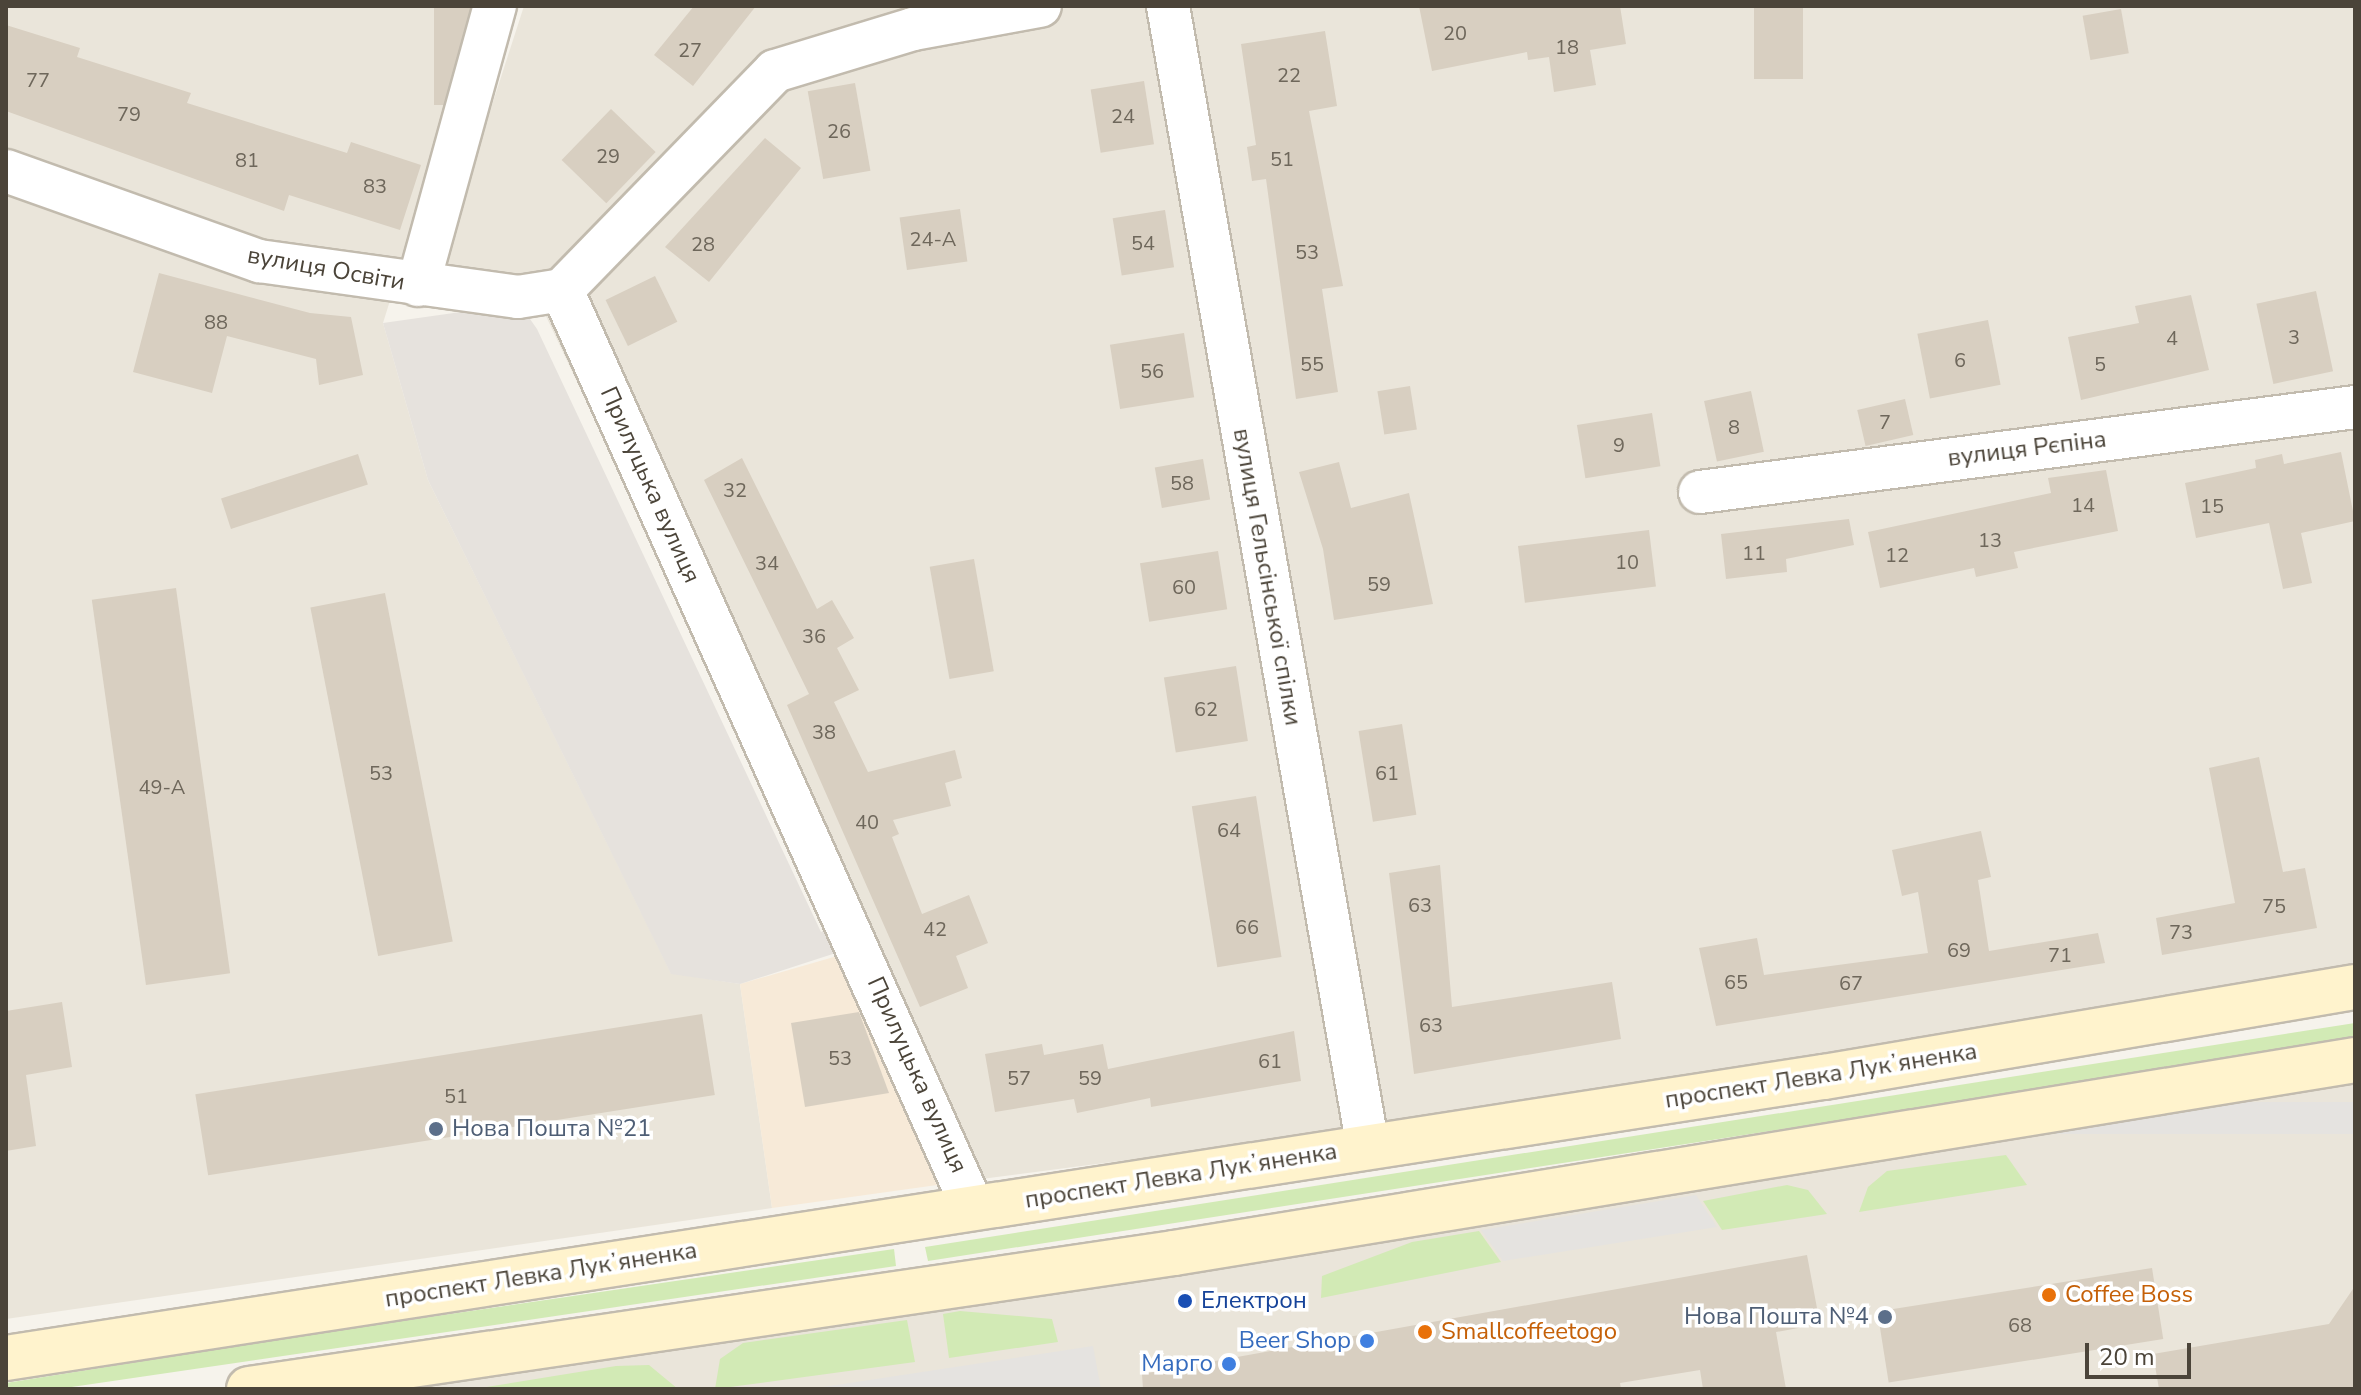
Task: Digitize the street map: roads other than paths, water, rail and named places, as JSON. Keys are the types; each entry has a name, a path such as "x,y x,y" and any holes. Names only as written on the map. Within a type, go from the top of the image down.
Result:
{"main road":[{"name":"проспект Левка Лукʼяненка","path":"6,1358 1368,1147 2355,987"},
{"path":"249,1389 1174,1253 2355,1060"}],"street":[{"path":"418,285 495,6"},
{"path":"562,290 775,71 913,29 1040,6"},
{"name":"вулиця Гельсінської спілки","path":"1168,6 1368,1147"},
{"name":"вулиця Освіти","path":"6,171 259,261 518,297 562,290"},
{"name":"Прилуцька вулиця","path":"562,290 973,1208"},
{"name":"вулиця Рєпіна","path":"1700,492 2355,407"}],"place":[{"name":"Нова Пошта №21","path":"436,1129"},
{"name":"Coffee Boss","path":"2049,1295"},
{"name":"Електрон","path":"1185,1301"},
{"name":"Нова Пошта №4","path":"1885,1317"},
{"name":"Smallcoffeetogo","path":"1425,1332"},
{"name":"Beer Shop","path":"1367,1341"},
{"name":"Марго","path":"1229,1364"}]}
